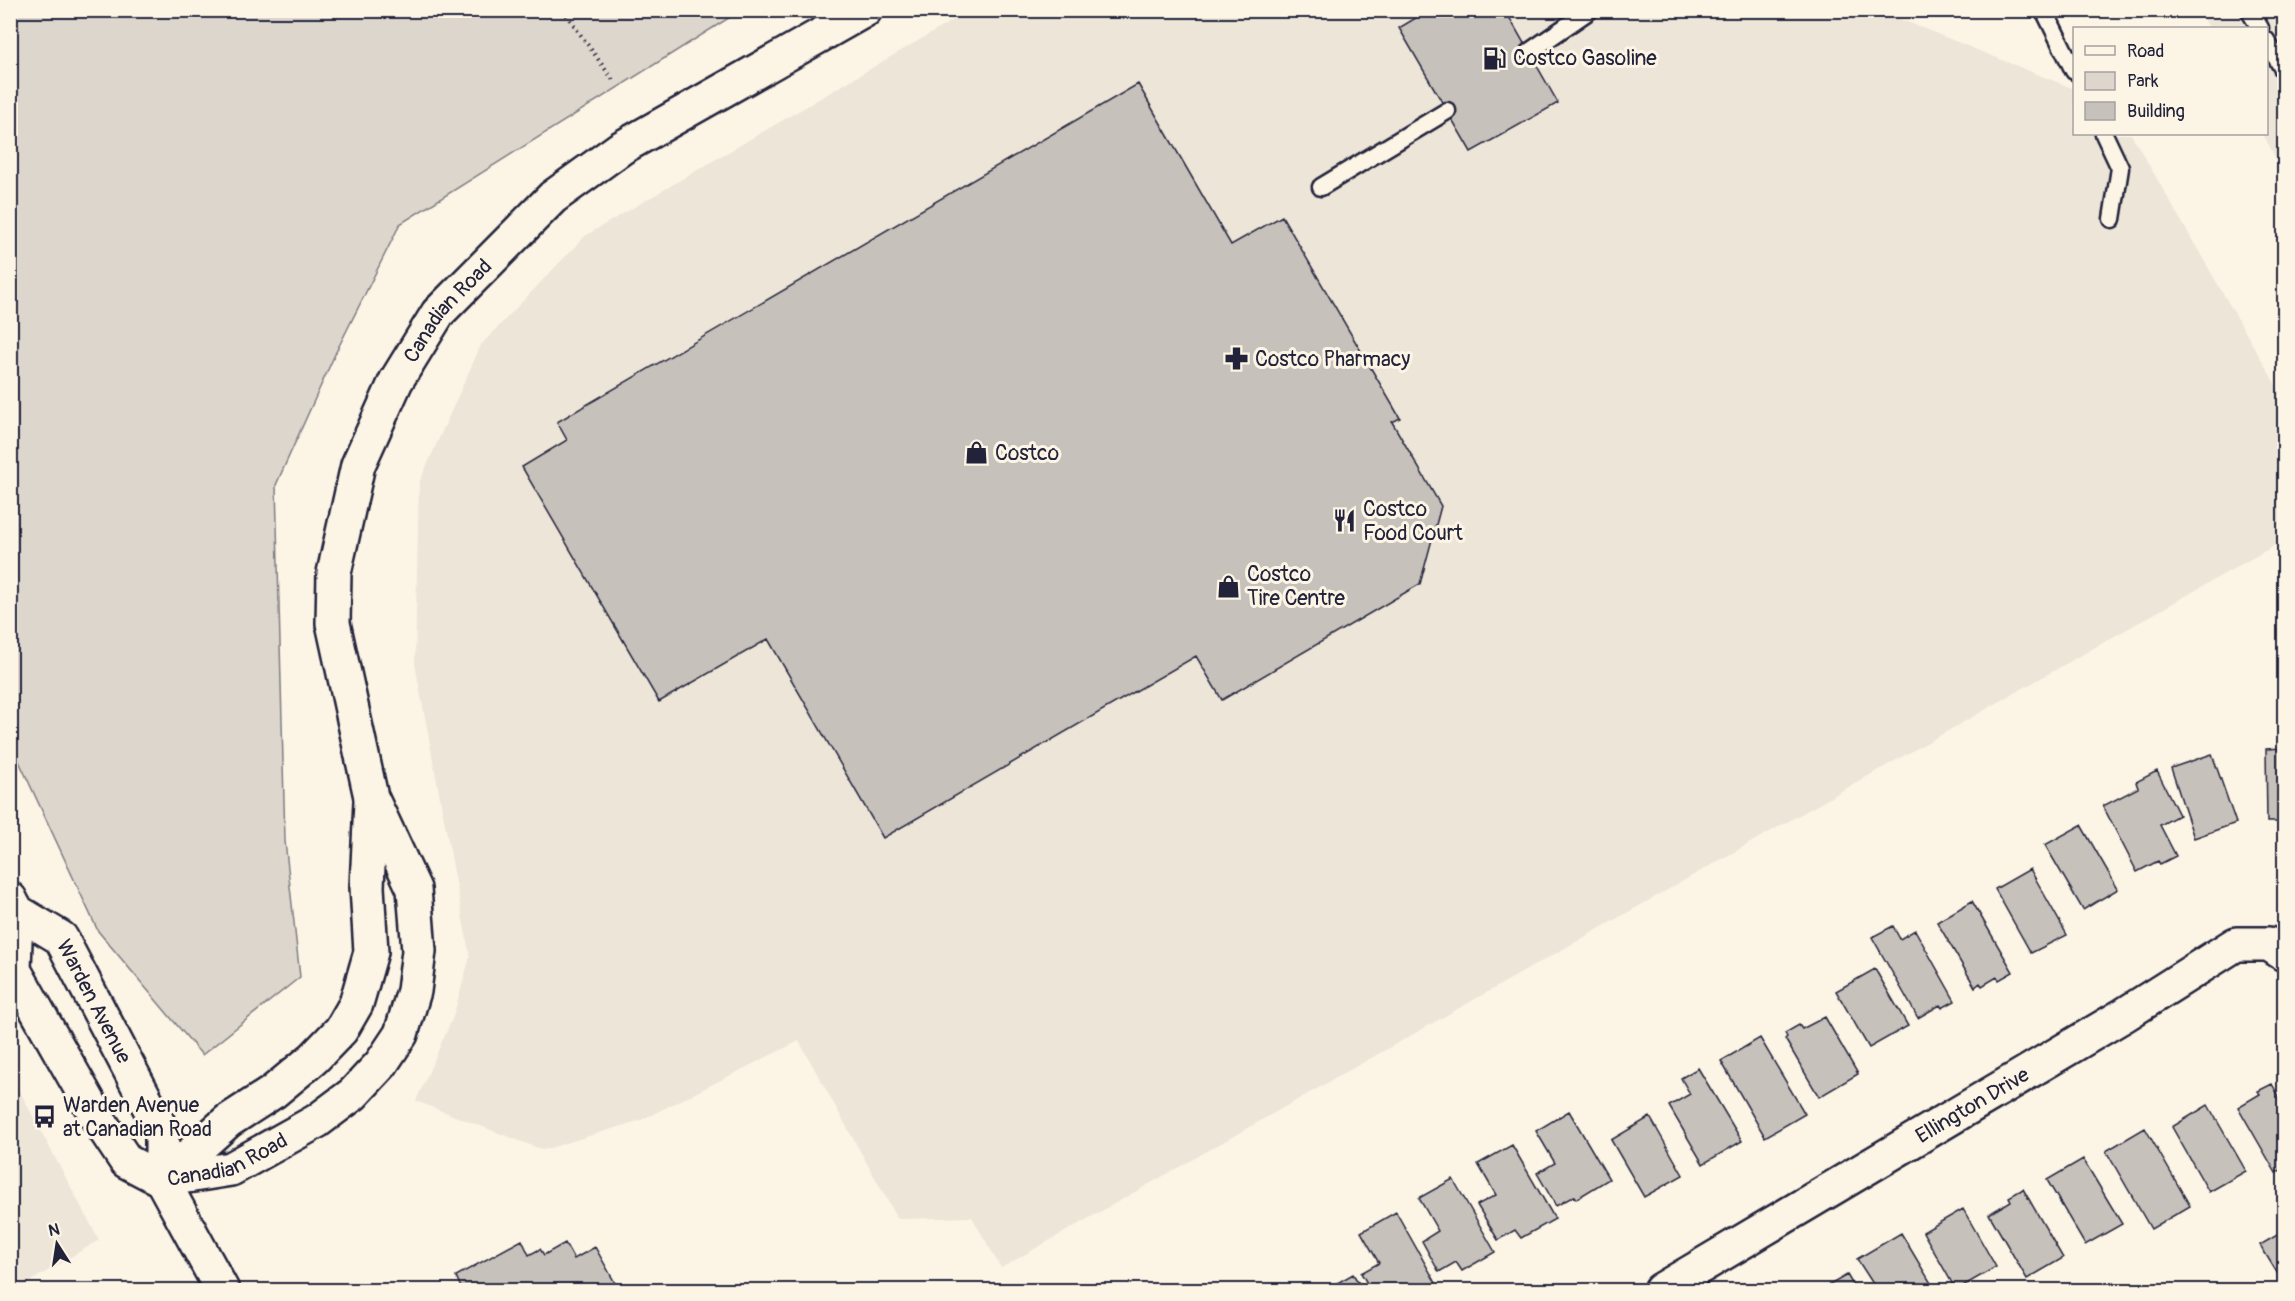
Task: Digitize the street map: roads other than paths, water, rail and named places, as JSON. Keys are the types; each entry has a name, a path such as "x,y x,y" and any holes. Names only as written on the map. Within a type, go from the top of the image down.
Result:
{"street":[{"name":"Canadian Road","path":"162,1180 231,1169 317,1121 352,1094 381,1064 401,1034 414,991 419,951 414,889 371,797 333,623 334,573 358,465 396,381 438,313 553,197 621,148 865,10"},
{"name":"Canadian Road","path":"162,1180 228,1121 273,1092 314,1058 341,1030 356,1004 371,952 367,887 371,797"},
{"name":"Warden Avenue","path":"13,905 14,970 100,1122 126,1161 162,1180"},
{"name":"Warden Avenue","path":"13,905 61,938 162,1131 162,1180 222,1290"},
{"name":"Ellington Drive","path":"1660,1290 2124,1016 2236,944 2269,944 2284,954"}],"lane":[{"path":"1529,52 1590,10"},
{"path":"2044,10 2073,69"},
{"path":"2249,10 2259,27"},
{"path":"2268,43 2284,71"},
{"path":"1322,187 1447,111"},
{"path":"2104,135 2120,168 2112,219"}],"place":[{"name":"Costco Gasoline","path":"1495,58"},
{"name":"Costco Pharmacy","path":"1237,359"},
{"name":"Costco","path":"977,453"},
{"name":"Costco Food Court","path":"1345,521"},
{"name":"Costco Tire Centre","path":"1229,586"},
{"name":"Warden Avenue at Canadian Road","path":"45,1117"}]}
